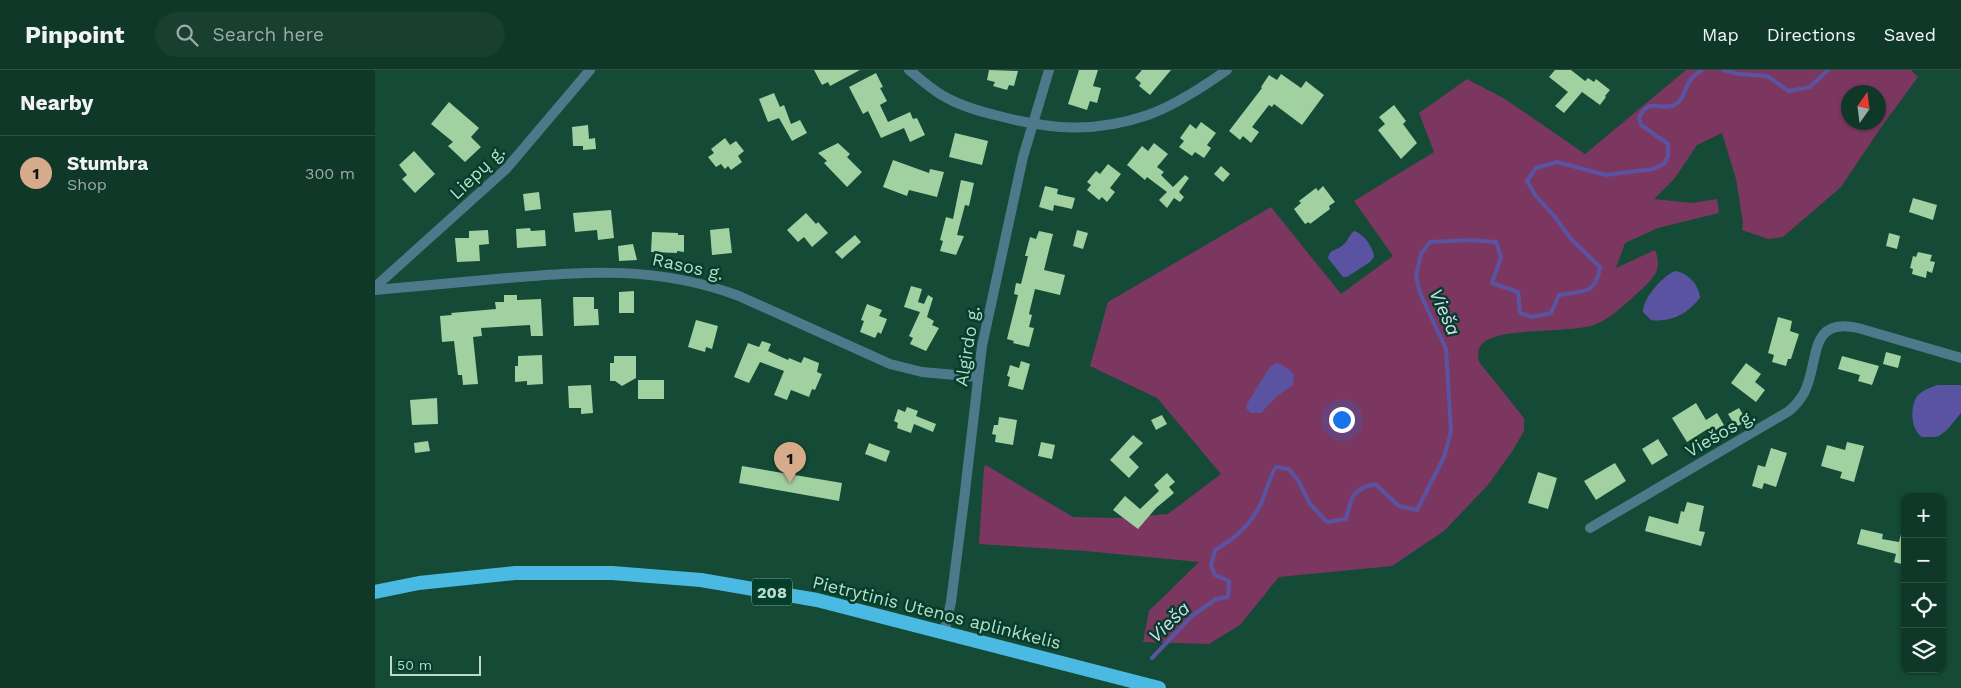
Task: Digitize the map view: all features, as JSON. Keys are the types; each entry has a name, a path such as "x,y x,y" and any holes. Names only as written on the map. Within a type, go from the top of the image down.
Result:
{"highway":[{"name":"Pietrytinis Utenos aplinkkelis","path":"375,592 419,583 515,573 612,573 701,580 817,600 1159,688"}],"street":[{"name":"Liepų g.","path":"375,288 506,169 590,70"},
{"path":"909,70 947,99 963,106 1032,125 1067,128 1098,127 1149,114 1174,103 1227,70"},
{"name":"Algirdo g.","path":"944,632 951,602 982,346 1001,249 1021,166 1049,70"},
{"name":"Rasos g.","path":"375,288 581,272 637,272 713,286 890,364 922,372 978,377"},
{"name":"Viešos g.","path":"1589,528 1789,411 1804,393 1819,341 1826,331 1836,326 1845,325 1961,358"}],"shaded area":[{"path":"1686,70 1911,70 1918,77 1886,121 1886,85 1841,85 1841,130 1879,130 1841,187 1783,237 1768,239 1742,230 1743,223 1736,179 1722,133 1697,145 1675,178 1654,199 1692,203 1717,199 1719,213 1658,228 1625,243 1616,268 1655,250 1658,267 1651,280 1624,305 1611,316 1590,326 1502,335 1482,344 1478,355 1479,362 1524,418 1524,431 1488,485 1444,531 1392,566 1279,577 1240,625 1209,644 1143,642 1149,611 1199,562 1085,551 979,544 984,467 986,465 1073,517 1117,518 1168,514 1221,474 1157,398 1090,366 1108,302 1271,207 1341,294 1393,256 1354,201 1434,152 1419,113 1467,79 1505,99 1585,154"},
{"path":"1354,231 1367,241 1374,253 1374,257 1370,262 1347,277 1343,277 1328,258 1330,253 1343,245"},
{"path":"1676,271 1681,272 1693,281 1698,289 1700,298 1679,316 1658,321 1651,320 1643,312 1646,301 1660,282"},
{"path":"1278,363 1289,369 1294,375 1293,385 1277,396 1261,413 1251,413 1246,408 1247,404 1269,368"},
{"path":"1937,385 1961,385 1961,413 1947,430 1939,436 1922,437 1918,434 1914,424 1912,413 1914,403 1920,393"}],"building":[{"path":"814,70 860,70 830,86 828,82 822,85"},
{"path":"989,70 1018,71 1014,86 1009,85 1007,90 993,86 995,82 987,80"},
{"path":"1079,70 1098,70 1093,86 1101,88 1097,103 1090,101 1087,110 1068,104"},
{"path":"1142,70 1171,70 1150,95 1139,86 1141,83 1135,78"},
{"path":"1555,70 1571,70 1585,81 1588,78 1594,82 1596,79 1610,90 1600,105 1582,92 1564,113 1555,106 1568,92 1549,77"},
{"path":"876,73 883,87 880,88 887,101 880,105 888,122 910,112 913,119 917,118 925,135 910,142 904,128 881,138 868,111 863,114 849,87"},
{"path":"1281,74 1301,88 1306,81 1324,95 1302,125 1274,104 1272,107 1269,105 1252,127 1259,132 1251,143 1243,136 1240,140 1229,131 1262,88 1269,75 1277,80"},
{"path":"774,93 780,107 784,105 791,124 800,120 807,133 792,141 779,118 768,122 759,99"},
{"path":"449,102 479,128 471,137 481,147 465,162 448,146 453,142 431,124"},
{"path":"1394,105 1406,121 1403,124 1417,143 1401,159 1378,130 1385,124 1379,117"},
{"path":"1201,122 1216,133 1207,145 1211,148 1204,158 1195,152 1192,156 1179,147 1184,141 1180,138 1190,124 1196,129"},
{"path":"588,125 589,139 595,138 596,149 583,150 583,146 573,146 572,127"},
{"path":"955,133 988,141 982,165 949,157"},
{"path":"725,138 730,145 736,141 744,151 738,156 742,162 731,170 728,166 725,169 721,164 716,167 708,157 714,153 711,149"},
{"path":"838,143 850,154 847,157 862,172 847,187 824,163 827,161 818,153"},
{"path":"1154,143 1168,154 1157,167 1164,172 1161,175 1173,187 1185,175 1189,178 1179,192 1184,197 1180,202 1174,198 1167,208 1159,200 1167,192 1147,177 1145,180 1127,165 1142,146 1148,151"},
{"path":"414,151 435,174 415,193 402,179 407,175 399,165"},
{"path":"893,160 929,173 930,169 944,172 937,197 909,190 907,196 883,187"},
{"path":"1108,164 1121,174 1110,188 1115,192 1107,202 1102,197 1099,200 1087,190 1091,185 1087,182 1096,171 1100,174"},
{"path":"1221,166 1230,174 1223,182 1214,174"},
{"path":"961,180 974,183 969,206 965,205 957,235 964,236 956,255 940,251 943,241 940,240 946,217 953,219"},
{"path":"1045,186 1058,189 1057,194 1075,198 1072,209 1054,205 1053,211 1039,207"},
{"path":"1323,186 1335,202 1329,206 1330,209 1310,224 1309,222 1305,224 1294,209 1301,203 1299,201 1316,188 1318,191"},
{"path":"539,192 541,209 525,211 523,194"},
{"path":"1913,198 1937,205 1933,220 1909,212"},
{"path":"611,210 614,238 598,240 597,230 575,232 573,213"},
{"path":"806,213 828,233 812,247 804,237 798,242 787,230"},
{"path":"530,228 531,231 545,230 546,246 517,248 516,229"},
{"path":"729,228 732,253 712,255 710,230"},
{"path":"488,230 489,244 479,245 480,261 457,262 455,238 469,238 469,231"},
{"path":"1077,230 1088,233 1083,249 1073,246"},
{"path":"1039,231 1053,234 1044,270 1065,275 1060,295 1035,289 1029,314 1032,315 1029,327 1034,328 1029,347 1013,343 1014,341 1007,339 1018,295 1014,294 1016,283 1021,284 1028,256 1025,256 1030,237 1036,239"},
{"path":"652,232 684,235 684,252 651,252"},
{"path":"1889,233 1900,236 1897,249 1886,246"},
{"path":"855,235 861,242 842,259 835,252"},
{"path":"633,244 637,260 619,261 618,246"},
{"path":"1918,252 1932,255 1930,261 1935,262 1932,273 1927,271 1926,278 1912,274 1913,269 1910,268 1913,256 1916,257"},
{"path":"911,286 922,289 918,302 924,304 928,295 933,298 927,317 934,321 932,325 939,328 926,351 910,344 913,338 909,336 920,312 904,307"},
{"path":"634,291 634,313 619,313 619,292"},
{"path":"504,295 517,295 517,300 541,299 543,336 531,336 530,325 481,328 482,336 473,337 478,384 463,385 462,375 458,375 454,341 442,342 440,316 452,315 451,313 496,309 495,302 504,302"},
{"path":"573,297 594,297 594,309 598,309 599,325 574,326"},
{"path":"867,304 882,310 879,316 887,319 881,334 878,332 875,338 860,332 864,321 861,320"},
{"path":"1778,317 1792,321 1790,331 1799,334 1791,359 1788,359 1786,366 1772,362 1774,355 1768,353"},
{"path":"696,320 718,326 712,349 706,347 705,352 688,347"},
{"path":"762,341 771,344 768,351 788,360 789,358 801,363 804,357 819,363 817,372 822,374 815,390 812,389 809,397 791,390 787,400 774,395 784,371 760,362 749,383 734,377 748,343 759,347"},
{"path":"1886,352 1901,356 1898,368 1883,364"},
{"path":"542,355 543,384 527,385 527,381 515,382 515,366 518,366 518,356"},
{"path":"614,356 636,356 636,378 622,386 615,381 610,381 610,363 614,363"},
{"path":"1842,356 1879,366 1872,385 1858,381 1860,375 1838,369"},
{"path":"1021,361 1030,364 1023,390 1008,386 1010,377 1007,376 1010,365 1019,368"},
{"path":"1746,363 1761,374 1755,382 1765,390 1756,402 1731,383"},
{"path":"638,380 664,380 664,399 638,399"},
{"path":"591,385 593,413 581,414 581,408 569,408 568,386"},
{"path":"437,398 438,424 412,425 410,400"},
{"path":"1696,403 1706,420 1717,413 1724,425 1709,434 1706,430 1687,442 1672,418"},
{"path":"907,407 918,411 916,416 936,424 933,432 914,424 911,433 897,428 898,423 894,421 898,409 905,412"},
{"path":"1739,408 1747,421 1736,427 1728,414"},
{"path":"1162,415 1167,424 1156,430 1151,420"},
{"path":"999,417 1017,420 1013,445 995,442 996,435 992,434 994,425 998,425"},
{"path":"1133,435 1143,443 1129,457 1139,467 1129,478 1110,460"},
{"path":"1658,439 1668,455 1652,465 1642,449"},
{"path":"428,441 430,451 415,453 414,443"},
{"path":"1041,442 1055,445 1052,459 1038,456"},
{"path":"1847,442 1864,446 1854,482 1840,478 1842,472 1821,466 1827,445 1845,450"},
{"path":"869,443 890,451 886,462 865,454"},
{"path":"1771,448 1787,453 1776,487 1764,483 1762,489 1752,486 1758,465 1765,467"},
{"path":"1615,463 1626,481 1596,500 1584,481"},
{"path":"742,466 842,483 839,501 739,483"},
{"path":"1538,472 1557,478 1548,509 1528,503"},
{"path":"1167,473 1175,482 1169,487 1174,493 1156,508 1138,529 1113,510 1125,496 1140,509 1159,491 1154,485"},
{"path":"1687,502 1704,506 1699,531 1705,532 1701,546 1645,531 1649,516 1678,524 1681,511 1684,512"},
{"path":"1861,529 1883,534 1882,539 1899,542 1901,534 1901,564 1894,562 1896,554 1857,544"}],"waterway":[{"name":"Vieša","path":"1152,658 1192,616 1216,599 1228,597 1229,581 1215,575 1211,566 1215,550 1231,540 1251,521 1276,467 1289,469 1299,482 1310,504 1327,522 1346,519 1351,500 1357,492 1375,484 1399,506 1417,510 1444,457 1451,432 1446,349 1420,293 1416,276 1421,254 1430,242 1470,240 1496,242 1501,257 1492,283 1518,292 1520,313 1532,317 1551,313 1559,295 1581,292 1592,287 1600,267 1571,239 1536,196 1527,181 1536,168 1557,162 1606,175 1653,169 1664,164 1668,156 1668,144 1641,125 1639,118 1647,107 1666,107 1676,104 1682,98 1691,80 1702,70"},
{"name":"Vieša","path":"1723,70 1739,74 1767,76 1789,91 1810,87 1828,70"}],"place":[{"name":"Stumbra","path":"790,483"}]}
